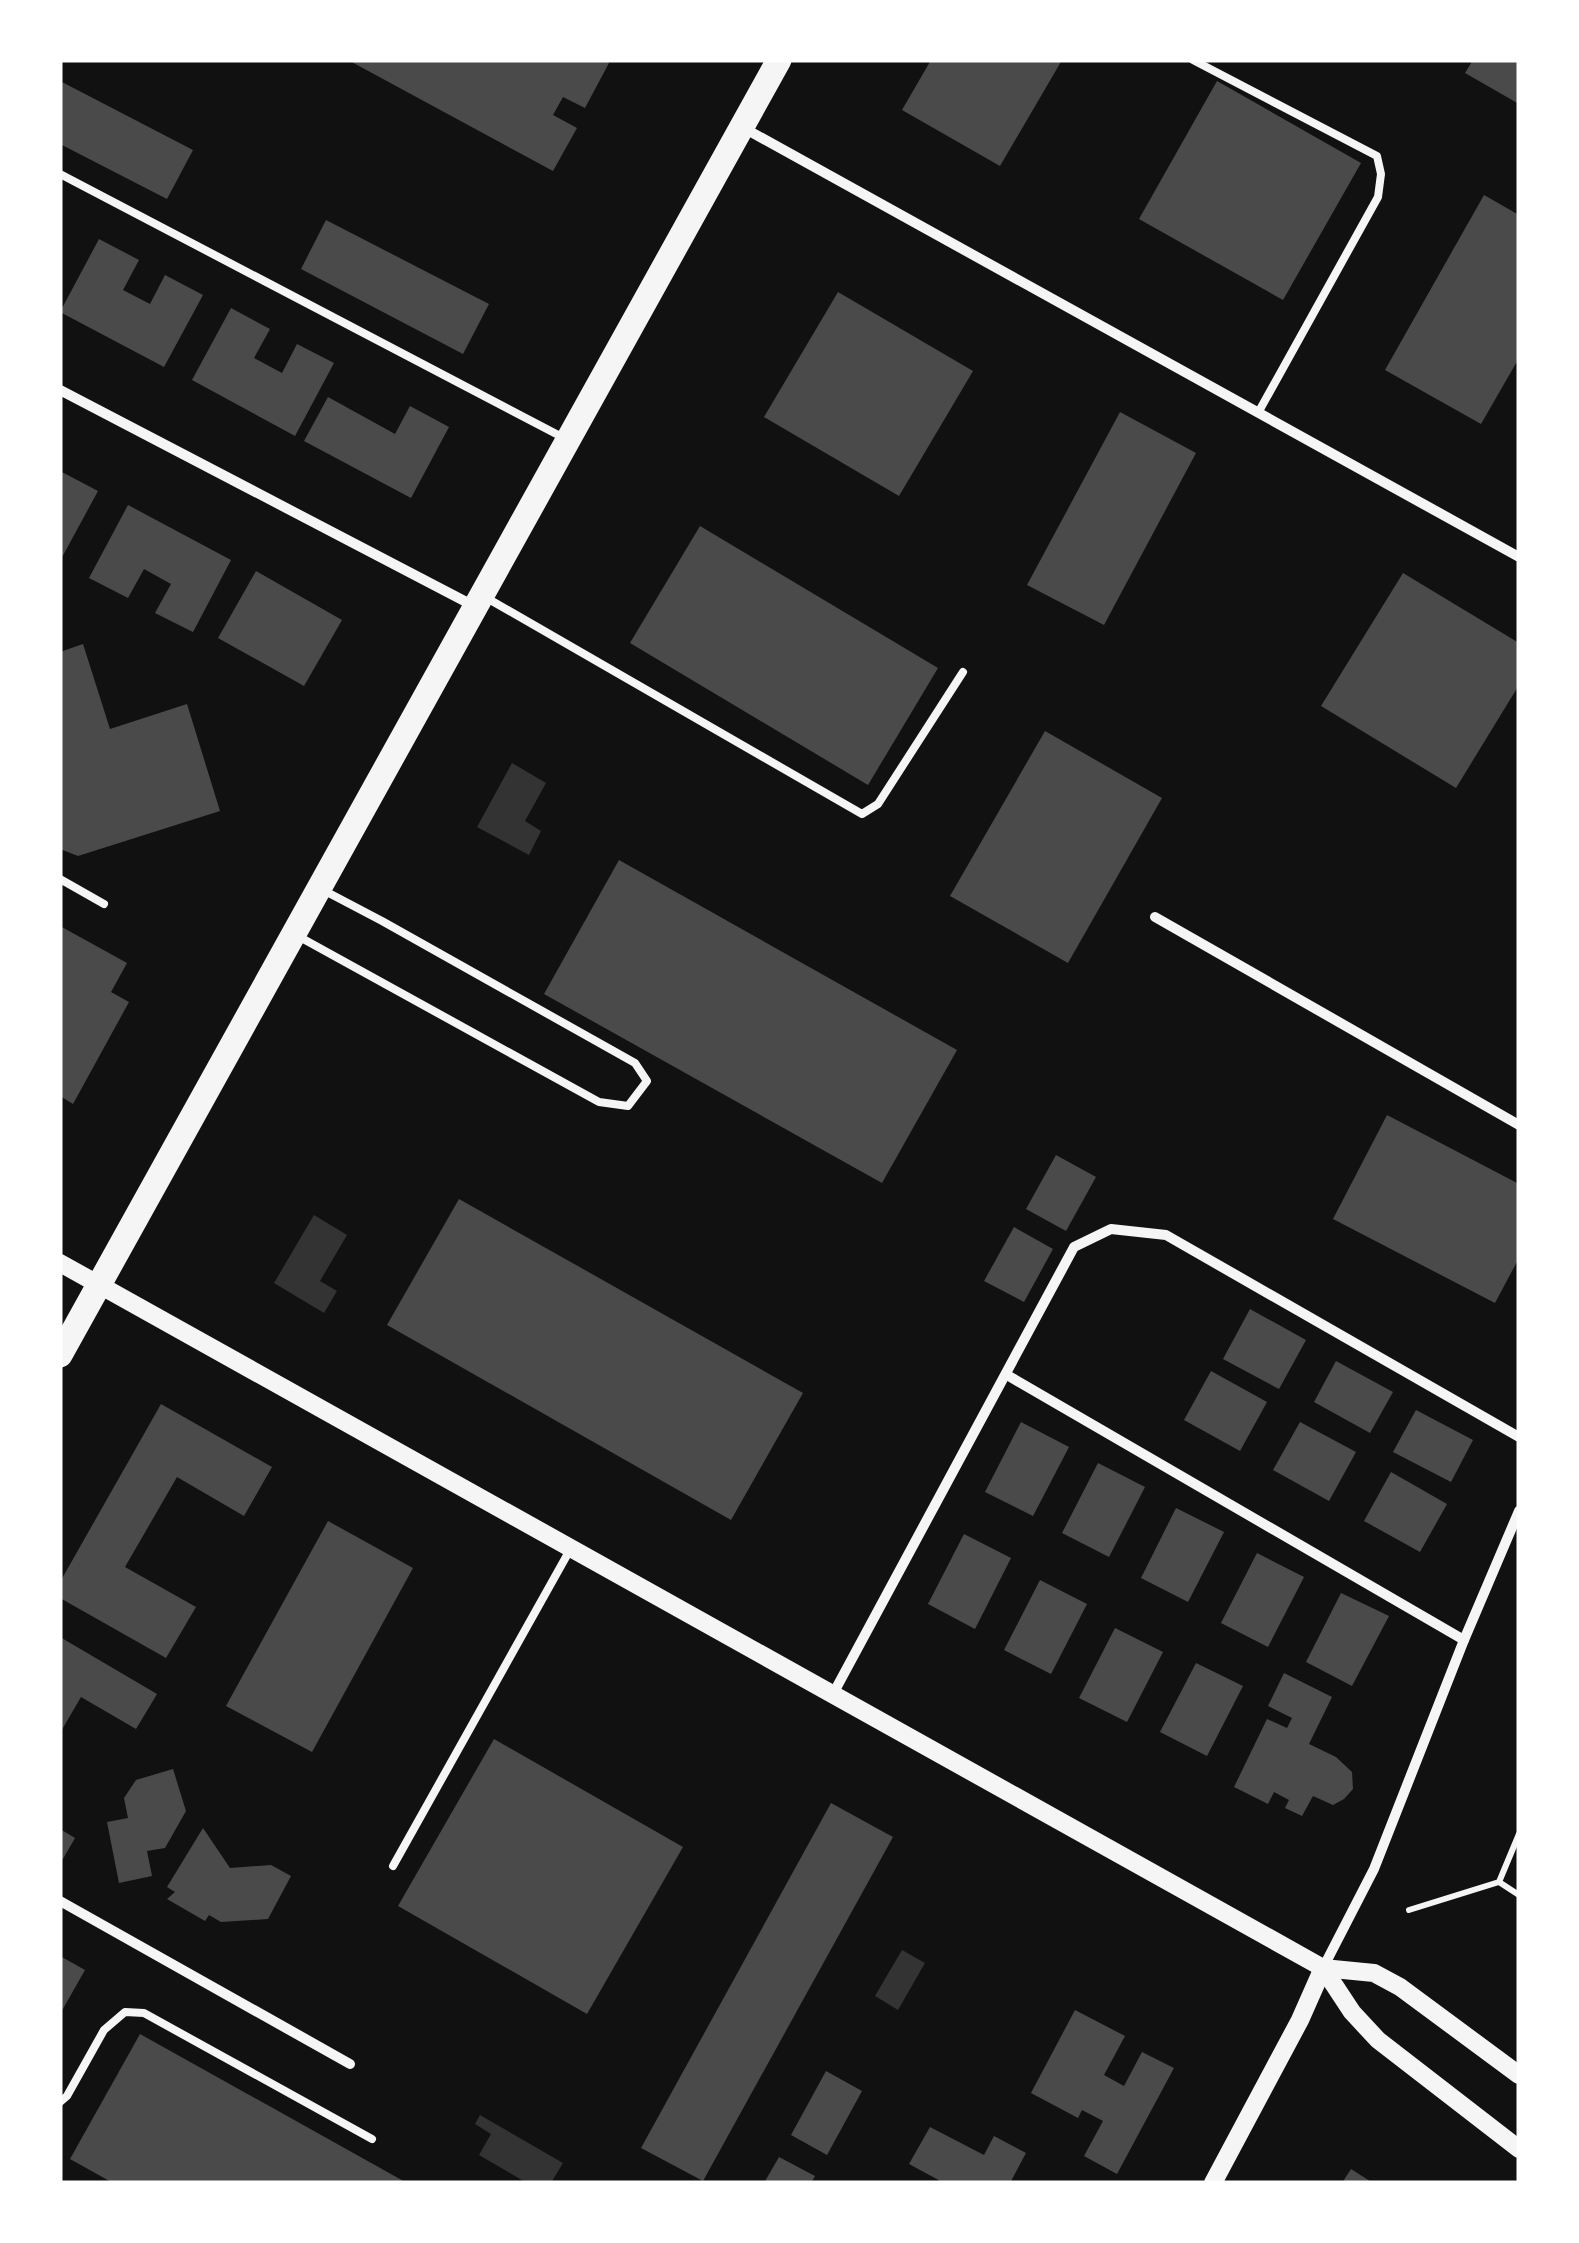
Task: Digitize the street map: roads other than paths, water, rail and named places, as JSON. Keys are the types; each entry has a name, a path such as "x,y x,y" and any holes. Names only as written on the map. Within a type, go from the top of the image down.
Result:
{"main road":[{"path":"60,1354 779,60"}],"street":[{"path":"742,128 1519,557"},
{"path":"60,390 478,601"},
{"path":"1154,917 1519,1125"},
{"path":"833,1694 1074,1247 1111,1228 1166,1236 1519,1437"},
{"path":"60,1263 1323,1968 1374,1974 1400,1987 1519,2074"},
{"path":"1007,1374 1464,1640"},
{"path":"1212,2183 1300,2020 1374,1869 1519,1511"},
{"path":"60,1901 350,2064"},
{"path":"1323,1968 1352,2012 1378,2040 1519,2149"}],"lane":[{"path":"1193,60 1377,156 1381,174 1378,197 1258,413"},
{"path":"60,174 568,440"},
{"path":"478,601 862,814 878,804 963,672"},
{"path":"60,879 104,904"},
{"path":"294,934 599,1102 628,1106 647,1081 636,1063 319,888"},
{"path":"393,1866 572,1548"},
{"path":"60,2102 104,2030 126,2012 144,2014 372,2139"}]}
